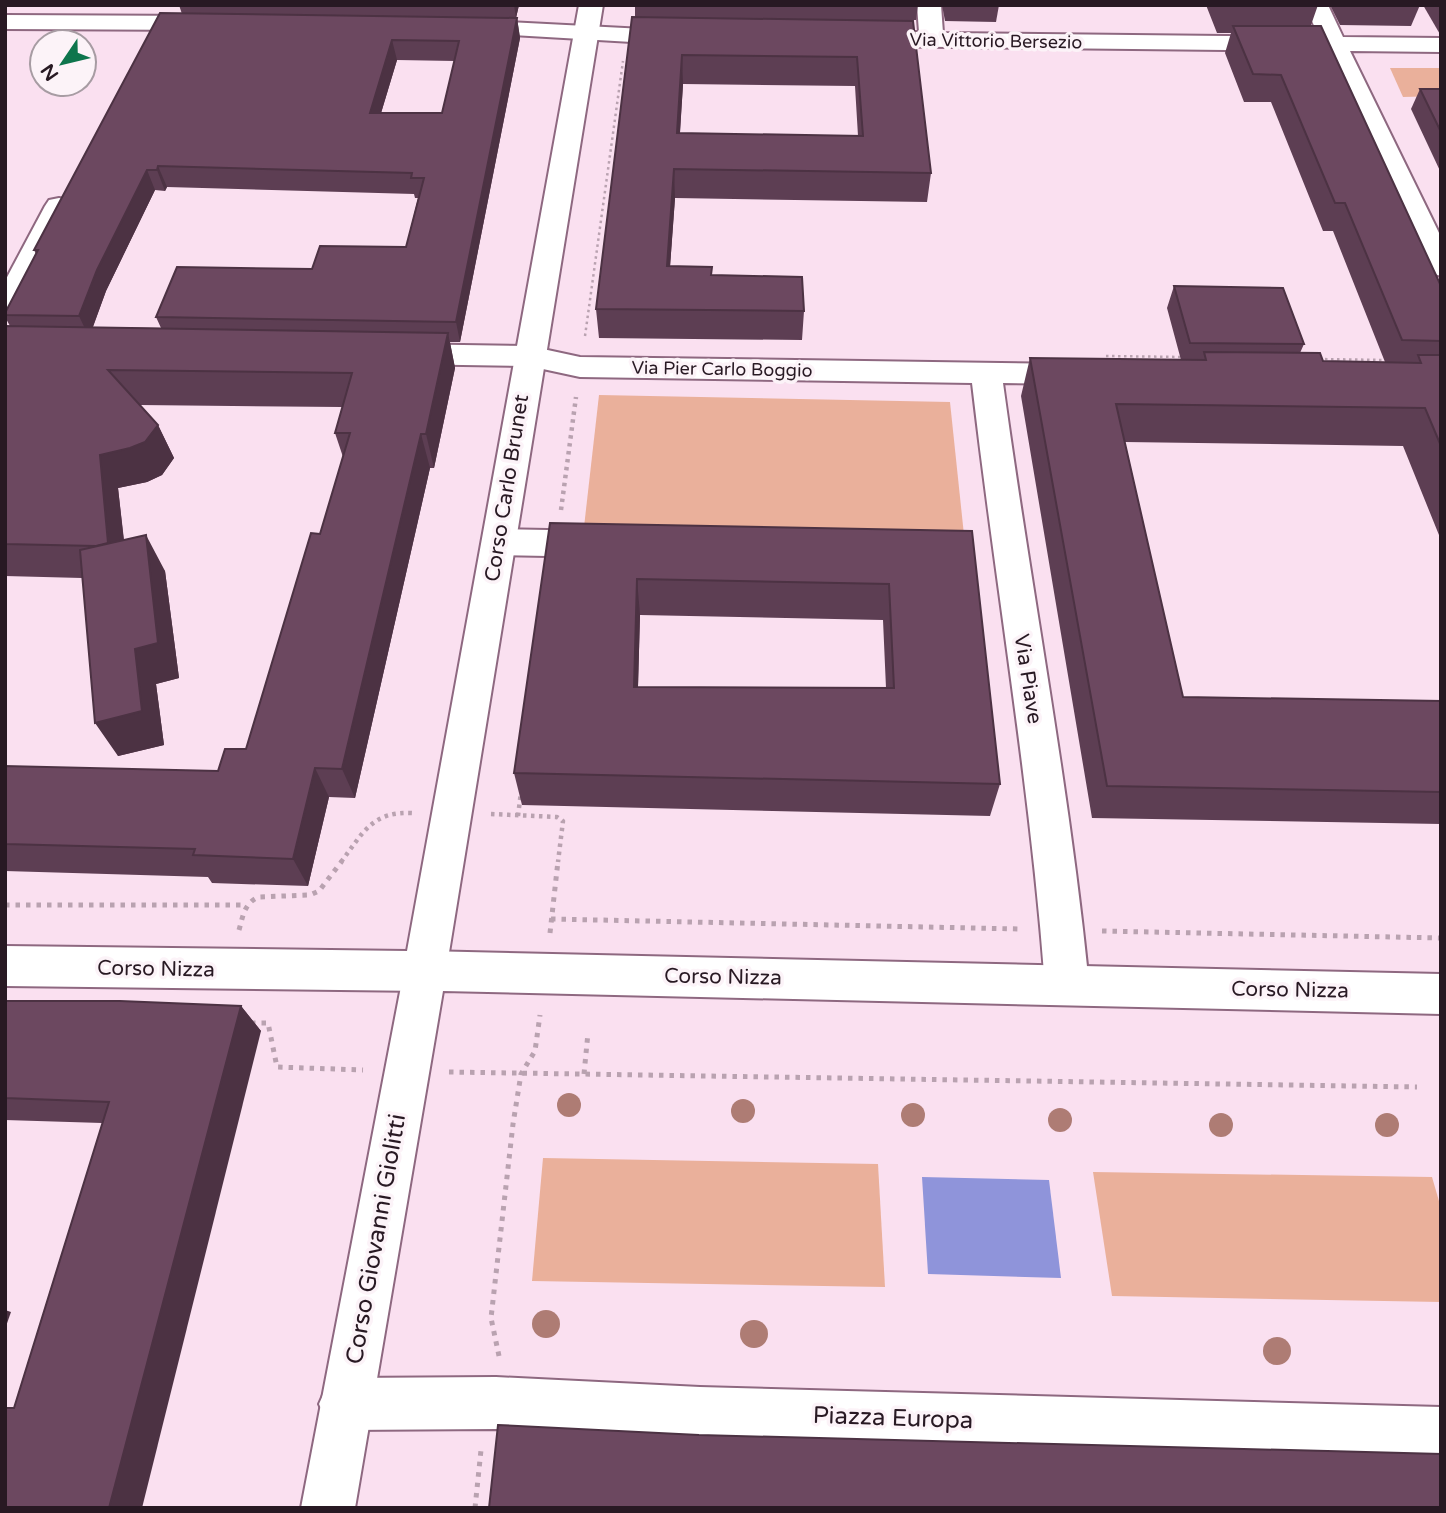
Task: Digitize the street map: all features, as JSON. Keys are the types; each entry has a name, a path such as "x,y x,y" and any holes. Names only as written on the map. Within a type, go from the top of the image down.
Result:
{"street":[{"path":"929,5 932,40"},
{"path":"1316,5 1441,267"},
{"path":"142,47 159,14"},
{"path":"5,22 159,14 224,24"},
{"path":"445,26 514,27 589,19 627,35 700,38"},
{"name":"Corso Carlo Brunet","path":"425,971 589,19"},
{"name":"Via Vittorio Bersezio","path":"836,39 1441,45"},
{"path":"5,309 68,190"},
{"name":"Via Pier Carlo Boggio","path":"366,353 529,356 580,367 1110,375"},
{"name":"Via Piave","path":"986,373 995,553 1058,879 1068,985"},
{"path":"499,542 638,545"},
{"name":"Corso Nizza","path":"5,966 545,973 1068,985 1440,998"},
{"name":"Corso Giovanni Giolitti","path":"328,1508 425,971"},
{"name":"Piazza Europa","path":"345,1404 496,1402 699,1413 1441,1433"}],"path":[{"path":"556,543 627,35"},
{"path":"518,816 521,790"},
{"path":"5,905 245,905 258,897 310,895 318,891 328,883 372,821 396,812 557,817 564,821 535,1051 521,1074 491,1318 497,1337 500,1369 496,1402 482,1448 475,1508"},
{"path":"551,919 1441,938"},
{"path":"242,1023 268,1023 277,1068"},
{"path":"584,1074 588,1032"},
{"path":"521,1074 1417,1087"}],"shaded area":[{"path":"1390,68 1441,68 1441,96 1403,97"},
{"path":"599,395 950,402 964,535 584,527"},
{"path":"543,1158 878,1164 885,1287 532,1281"},
{"path":"1093,1172 1432,1177 1441,1208 1441,1302 1112,1296"}],"water":[{"path":"922,1177 1049,1180 1061,1278 928,1274"}],"building":[{"path":"160,13 517,18 456,322 156,317 177,267 312,269 320,246 406,247 424,178 411,178 412,173 158,166 157,170 147,170 97,270 79,316 5,315 38,250 34,250","holes":["392,40 459,41 442,113 370,113"]},
{"path":"632,17 913,21 931,173 674,169 667,266 712,267 711,275 802,277 804,311 596,309","holes":["682,55 857,57 863,136 677,133"]},
{"path":"1233,26 1321,26 1441,286 1441,341 1402,340 1345,203 1335,203 1281,75 1253,74"},
{"path":"1420,89 1441,89 1441,132"},
{"path":"1174,286 1283,288 1304,344 1190,343"},
{"path":"5,326 448,333 426,434 421,434 342,769 315,768 293,859 193,855 195,849 5,844 5,766 218,771 225,749 246,749 311,533 320,534 350,433 335,433 352,373 108,370 158,425 145,442 100,455 108,543 96,546 5,544"},
{"path":"1204,352 1320,353 1323,361 1421,363 1418,355 1441,355 1441,446 1425,408 1116,404 1183,697 1441,701 1441,792 1107,786 1030,358 1206,360"},
{"path":"550,523 972,531 1000,784 514,773","holes":["637,579 889,584 894,688 634,687"]},
{"path":"146,535 158,643 135,649 142,711 95,723 80,550"},
{"path":"5,1001 120,1001 241,1006 109,1508 5,1508 5,1408 14,1408 109,1102 5,1098"},
{"path":"498,1425 699,1435 1441,1454 1441,1508 489,1508"}]}
